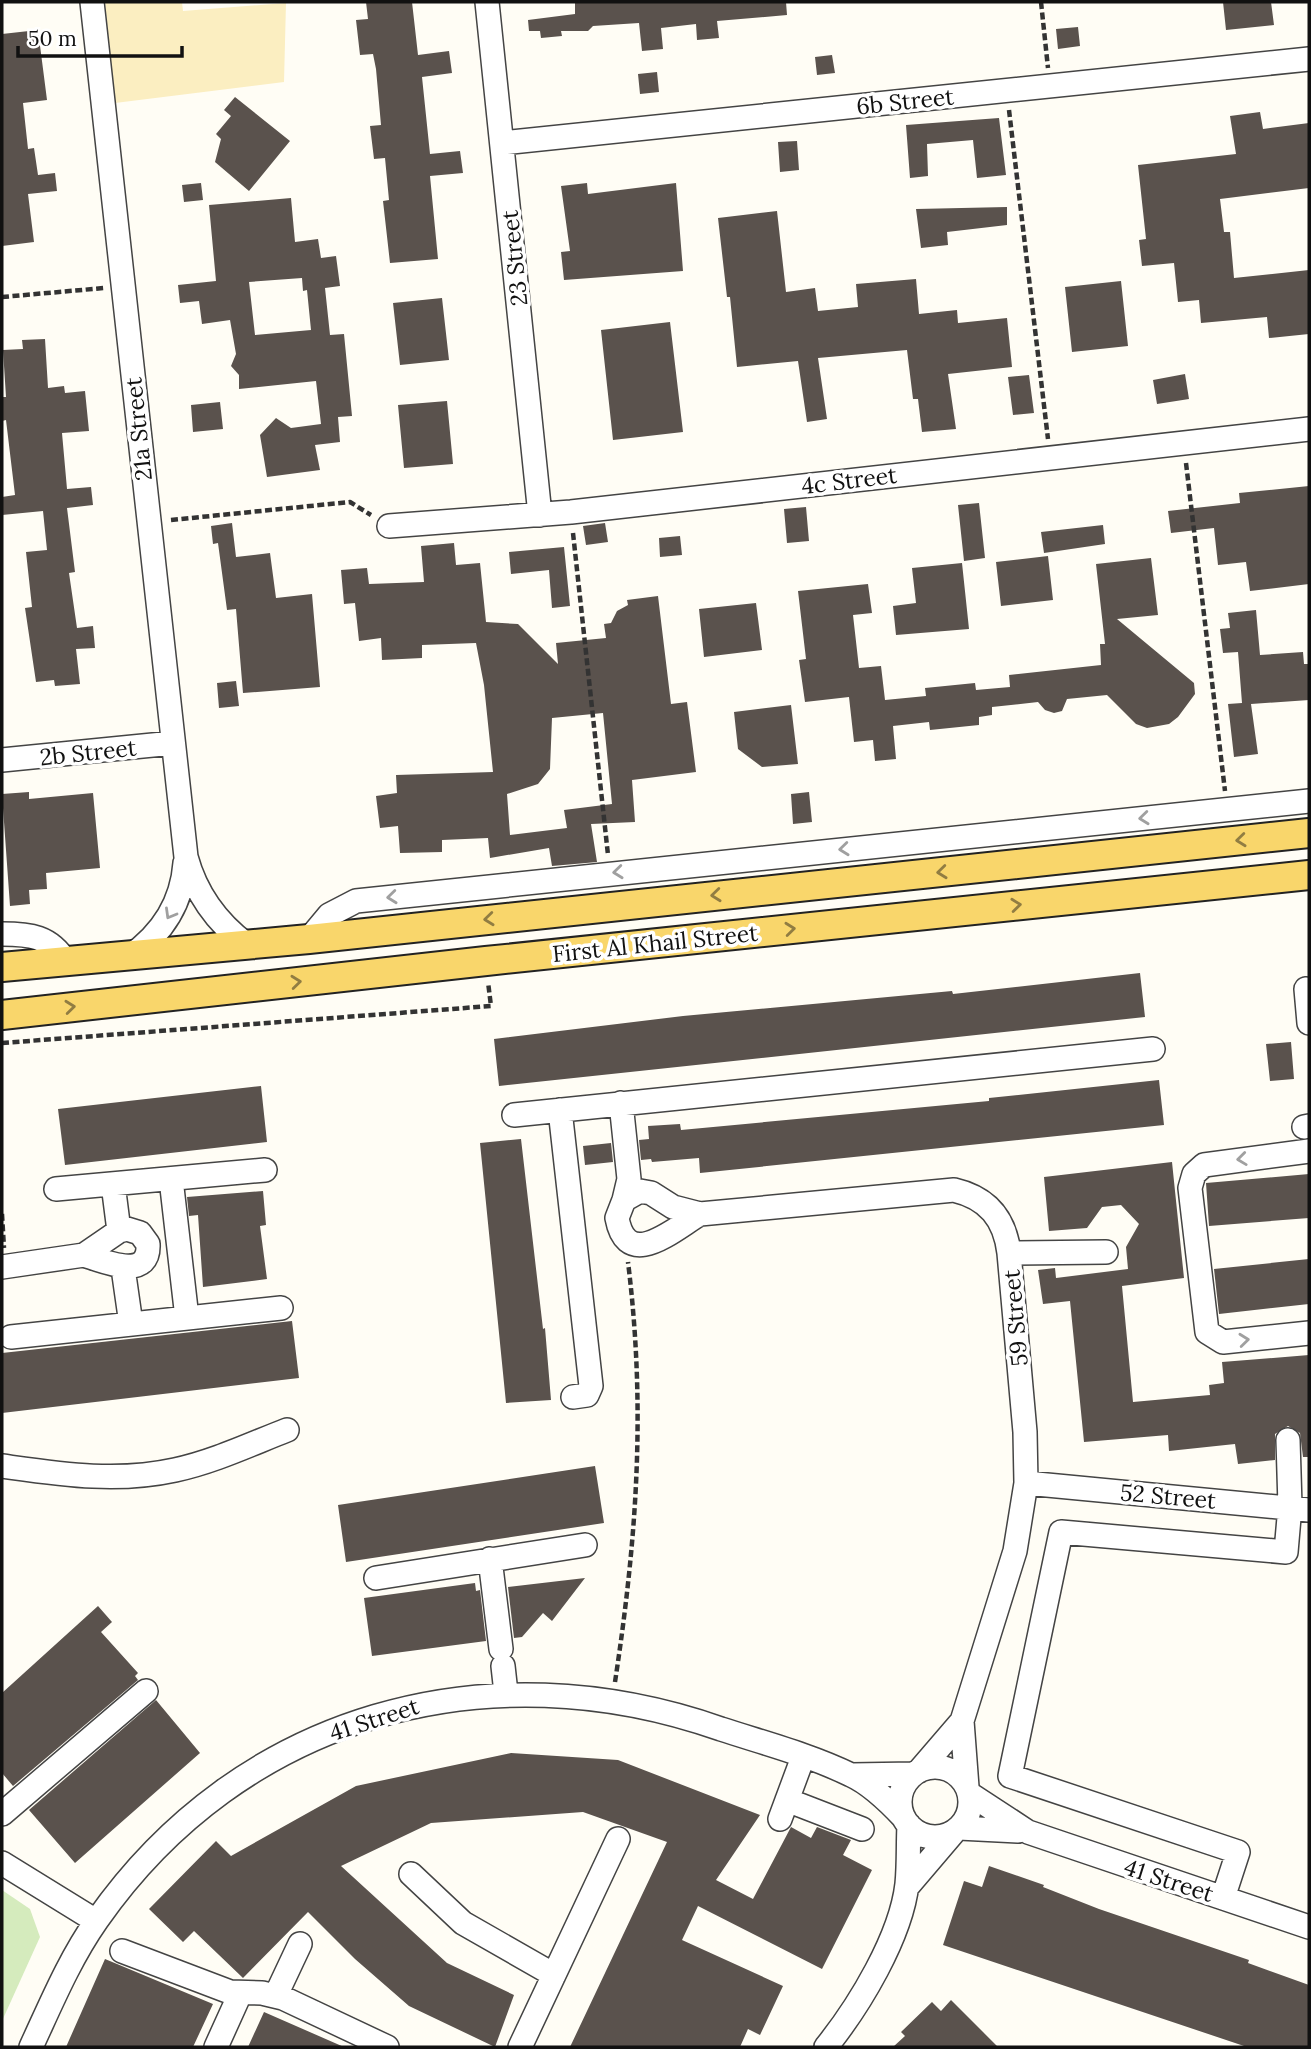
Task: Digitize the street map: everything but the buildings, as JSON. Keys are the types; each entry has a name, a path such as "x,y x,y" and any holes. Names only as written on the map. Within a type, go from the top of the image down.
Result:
{"main road":[{"name":"First Al Khail Street","path":"2,967 309,939 1309,833"},
{"name":"First Al Khail Street","path":"2,1015 486,961 1309,875"},
{"path":"524,957 519,937 529,929 645,914 666,908 682,899"}],"street":[{"name":"21a Street","path":"92,2 186,856 191,874 208,907 247,945"},
{"name":"23 Street","path":"487,2 540,515"},
{"name":"6b Street","path":"502,143 1309,59"},
{"name":"4c Street","path":"389,526 571,513 1309,429"},
{"name":"2b Street","path":"2,760 173,743"},
{"path":"309,939 329,915 356,901 1309,801"},
{"name":"21a Street","path":"129,957 149,942 166,922 181,891 186,856"},
{"path":"2,934 31,934 42,938 61,952 66,962"},
{"path":"1306,989 1309,1023"},
{"path":"514,1115 1153,1049"},
{"path":"629,1103 646,1191"},
{"path":"629,1103 629,1179 617,1218 625,1237 636,1244 649,1245 700,1214"},
{"path":"560,1110 591,1390 587,1395 573,1397"},
{"path":"1309,1151 1204,1165 1194,1174 1190,1188 1207,1332 1223,1342 1309,1333"},
{"path":"56,1189 265,1170"},
{"path":"171,1178 187,1318"},
{"path":"113,1184 120,1231"},
{"name":"59 Street","path":"700,1214 954,1189 984,1201 1003,1227 1009,1253 1025,1432 1026,1483 1015,1551 962,1721 968,1791"},
{"path":"624,1200 634,1193 646,1191 673,1207 700,1214"},
{"path":"4,1266 84,1255 120,1231 134,1231 148,1244 148,1250 141,1262 123,1268 84,1255"},
{"path":"1009,1253 1106,1252"},
{"path":"123,1268 131,1324"},
{"path":"11,1337 281,1308"},
{"path":"2,1465 102,1478 152,1474 201,1463 287,1430"},
{"path":"1223,1898 1238,1852 1010,1776 1060,1532 1286,1552 1300,1508 1288,1440"},
{"name":"52 Street","path":"1026,1483 1300,1508"},
{"path":"376,1577 585,1545"},
{"path":"490,1559 506,1693"},
{"path":"2,1814 146,1691"},
{"name":"41 Street","path":"31,2047 66,1971 96,1921 130,1878 176,1831 224,1790 266,1763 334,1730 397,1709 451,1698 506,1693 612,1700 697,1720 852,1775 907,1821"},
{"name":"59 Street","path":"917,1773 962,1721"},
{"path":"803,1757 783,1809 862,1829"},
{"path":"826,2047 849,2016 885,1953 907,1886 907,1821 901,1794 917,1773 943,1768 957,1775 968,1791 969,1813 907,1886"},
{"name":"41 Street","path":"852,1775 917,1773"},
{"name":"41 Street","path":"968,1791 1028,1832 1309,1927"},
{"path":"907,1821 929,1837 956,1830"},
{"name":"41 Street","path":"956,1830 1028,1832"},
{"path":"520,2047 618,1839"},
{"path":"2,1863 96,1921"},
{"path":"411,1874 463,1923 554,1975"},
{"path":"276,1995 300,1944"},
{"path":"122,1951 240,1994 276,1995 387,2047"},
{"path":"216,2047 240,1994"}],"path":[{"path":"1041,2 1049,86"},
{"path":"1007,90 1050,457"},
{"path":"2,298 122,287"},
{"path":"1184,443 1227,810"},
{"path":"149,523 350,502 389,526"},
{"path":"571,513 610,873"},
{"path":"2,1043 491,1006 486,961"},
{"path":"2,1214 4,1266"},
{"path":"612,1700 631,1577 638,1487 637,1361 625,1237"}],"green space":[{"path":"2,1890 30,1909 40,1937 2,2021"}],"sand":[{"path":"105,2 182,2 183,11 286,3 284,82 115,103"}]}
